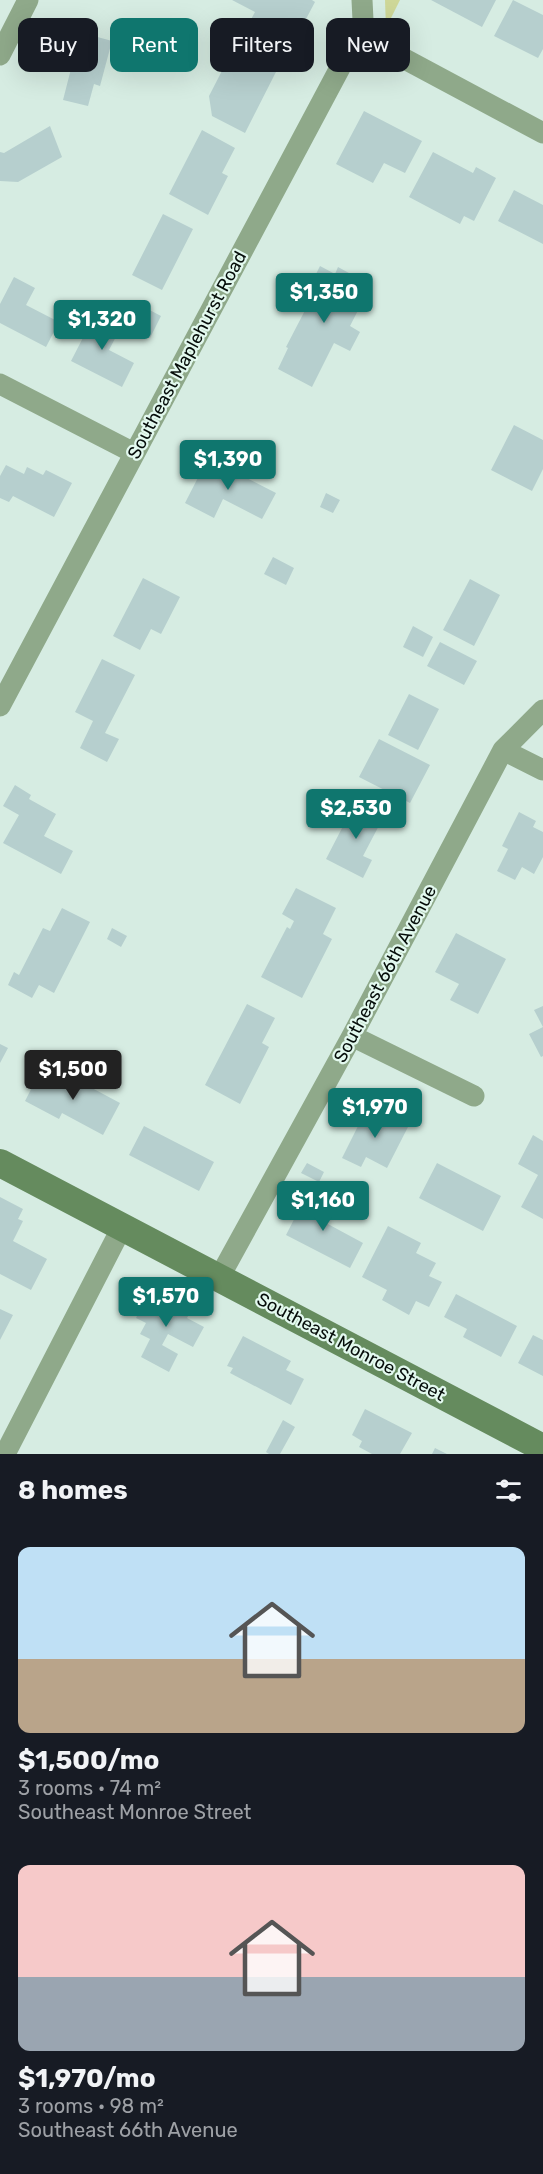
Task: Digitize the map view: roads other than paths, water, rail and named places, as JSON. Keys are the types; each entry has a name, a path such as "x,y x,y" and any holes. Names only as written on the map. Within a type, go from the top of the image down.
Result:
{"street":[{"path":"0,55 28,0"},
{"name":"Southeast Maplehurst Road","path":"363,0 363,18"},
{"path":"410,62 543,133"},
{"name":"Southeast Maplehurst Road","path":"0,706 338,72"},
{"path":"0,384 134,453"},
{"name":"Southeast 66th Avenue","path":"219,1278 352,1036 503,750 543,710"},
{"path":"503,750 543,770"},
{"path":"352,1036 474,1096"},
{"name":"Southeast Monroe Street","path":"0,1163 543,1448"},
{"path":"5,1454 122,1227"}]}
